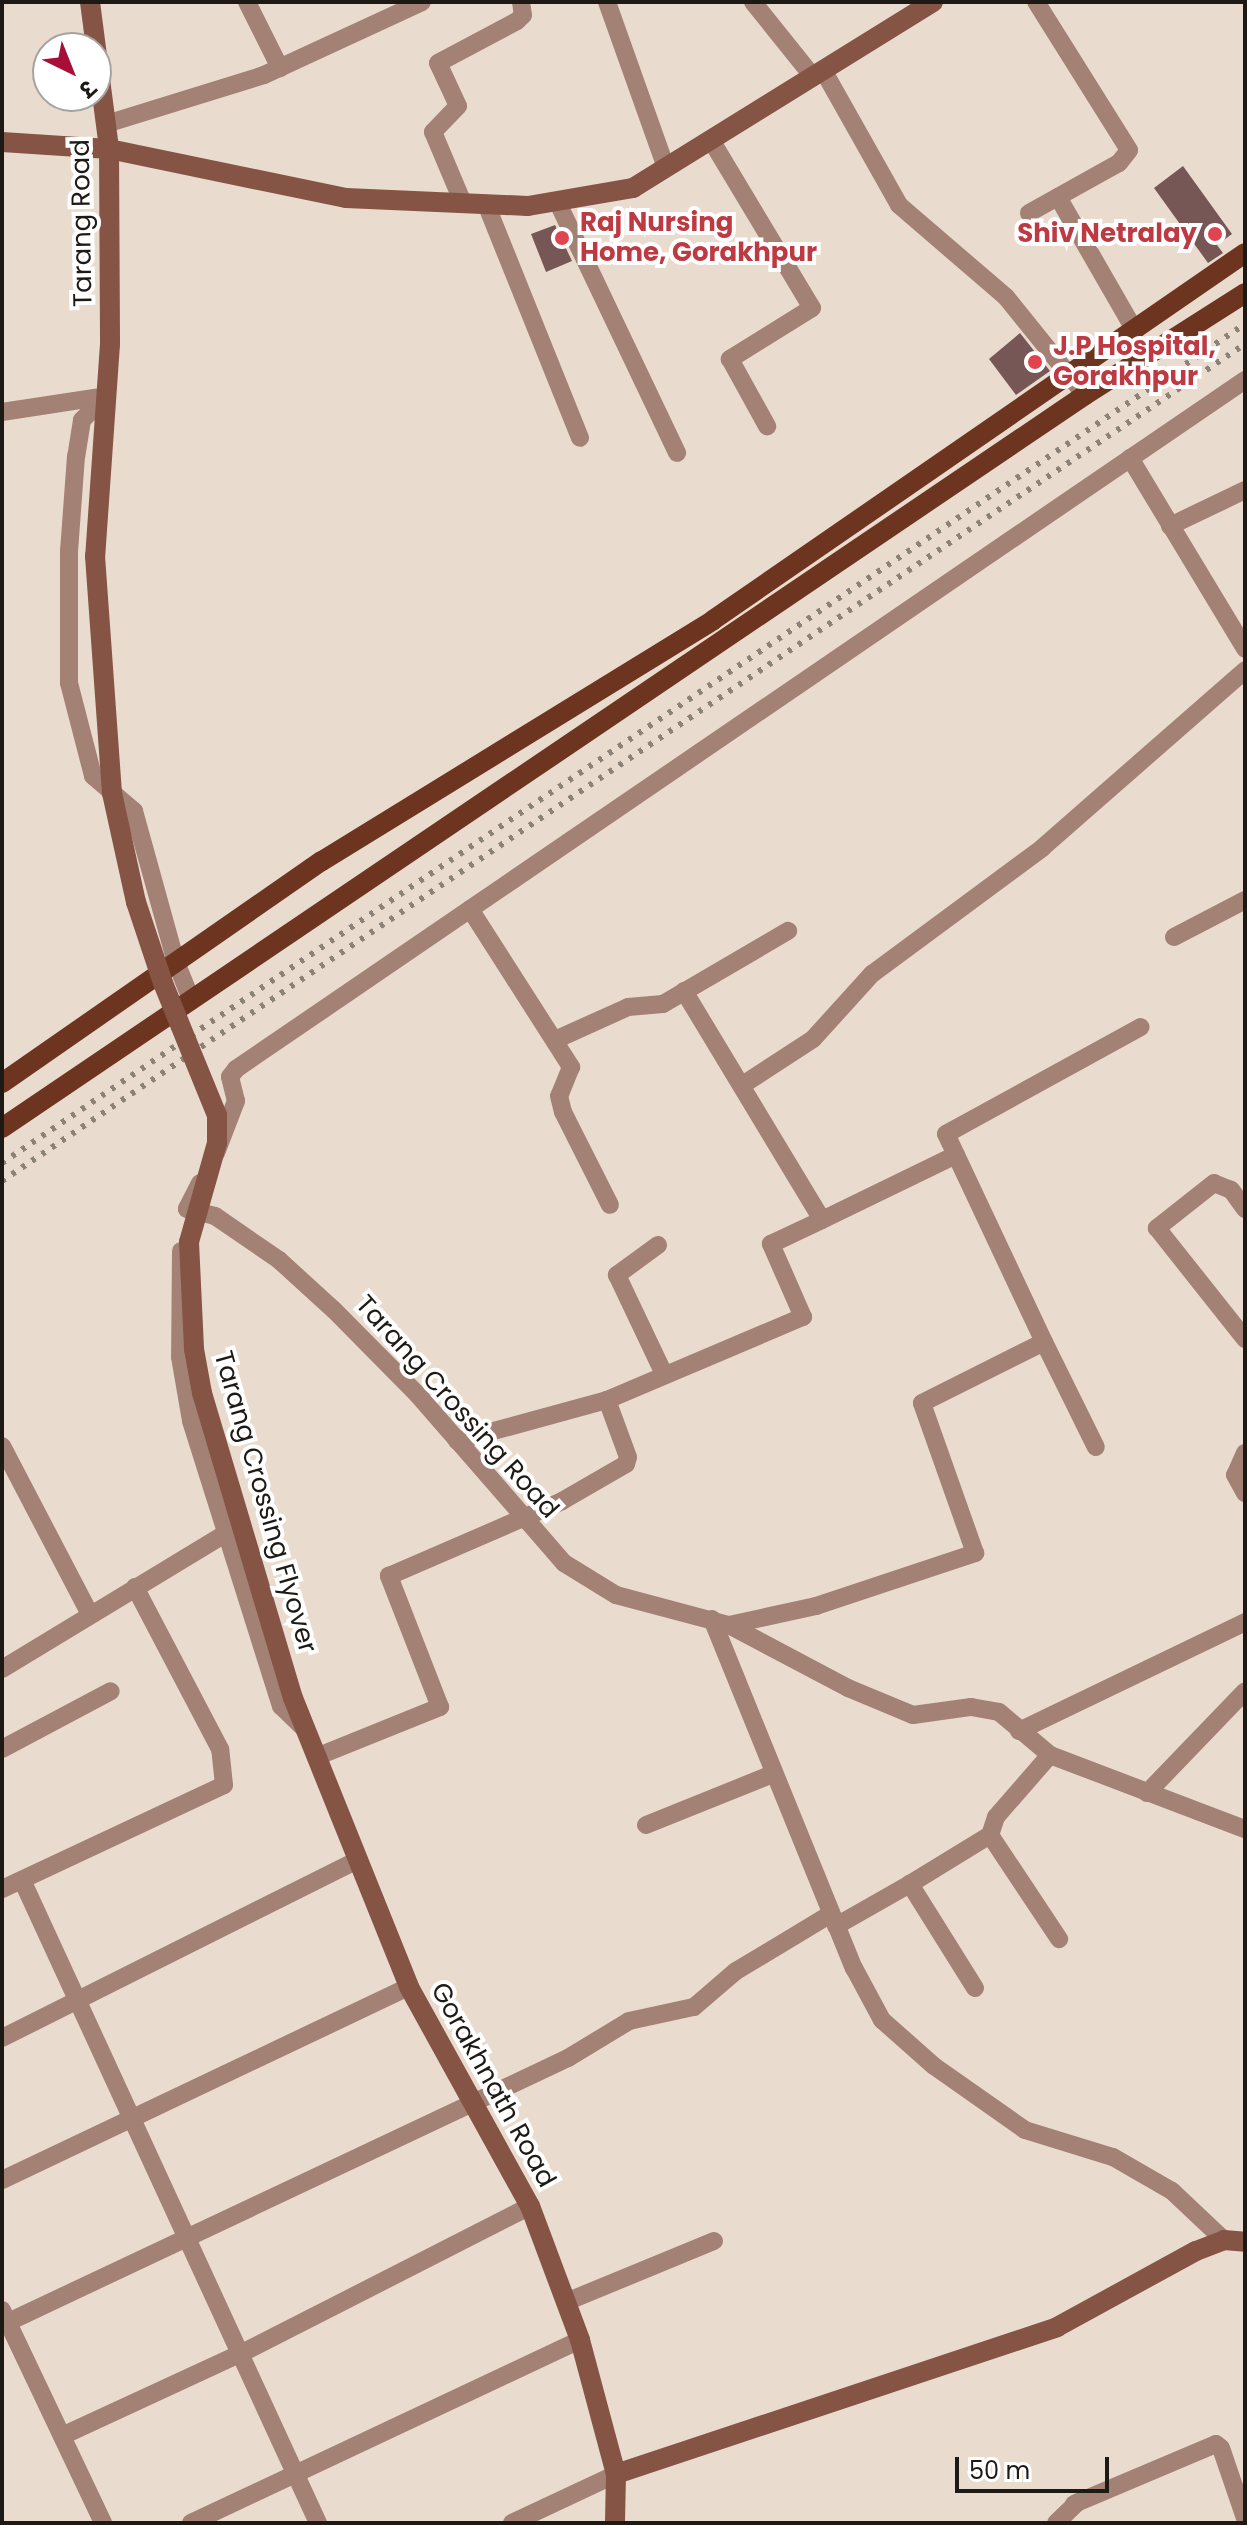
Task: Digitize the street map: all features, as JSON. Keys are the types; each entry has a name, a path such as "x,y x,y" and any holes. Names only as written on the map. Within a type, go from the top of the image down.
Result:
{"main road":[{"name":"Tarang Road","path":"90,2 109,149 106,396"},
{"path":"2,142 109,149 346,198 486,204 557,201 633,188 933,2"},
{"path":"2,1083 322,861 713,620 1245,253"},
{"path":"2,1128 190,996 728,641 1085,395 1245,293"},
{"name":"Tarang Crossing Flyover","path":"106,396 96,624 112,793 136,902 163,983 217,1115 217,1143 189,1242 194,1349 202,1393 305,1729"},
{"name":"Gorakhnath Road","path":"305,1729 409,1987 476,2102 530,2206 580,2340 616,2474 615,2523"},
{"path":"616,2474 1057,2327 1224,2240 1245,2242"}],"street":[{"path":"247,2 280,68"},
{"path":"106,124 280,68 422,2"},
{"path":"463,203 433,132 458,106 438,63 517,21 523,15 521,2"},
{"path":"607,2 666,168"},
{"path":"753,2 818,74 899,205 1006,297 1085,395"},
{"path":"1029,213 1119,163 1129,150 1036,2"},
{"path":"711,140 810,302 809,314 730,359 767,426"},
{"path":"1058,197 1135,331"},
{"path":"557,201 677,453"},
{"path":"486,204 580,438"},
{"path":"305,1729 281,1706 191,1421 180,1357 181,1252 187,1209 229,1128 236,1101 230,1077 236,1069 1245,380"},
{"path":"2,412 106,396"},
{"path":"106,396 82,420 76,456 69,551 69,683 93,776 134,811 176,962 190,996"},
{"path":"1130,458 1245,649"},
{"path":"1170,526 1245,490"},
{"path":"744,1084 813,1039 872,974 1042,848 1245,670"},
{"path":"1174,937 1245,900"},
{"path":"470,909 555,1040 572,1072 561,1088 563,1112 610,1205"},
{"path":"555,1040 628,1007 663,1004 788,931"},
{"path":"684,991 744,1084 822,1220"},
{"path":"1096,1447 956,1155 945,1139 947,1131 1141,1027"},
{"path":"457,1441 607,1400 803,1317 771,1244 956,1155"},
{"path":"1245,1209 1231,1190 1214,1183 1157,1228 1245,1339"},
{"name":"Tarang Crossing Road","path":"187,1209 215,1216 279,1260 418,1395 564,1563 616,1595 720,1622"},
{"path":"658,1245 617,1275 664,1374"},
{"path":"720,1622 816,1606 971,1557 974,1548 922,1403 1044,1342"},
{"path":"316,1757 440,1707 389,1576 523,1518 629,1461 607,1400"},
{"path":"2,1446 90,1614"},
{"path":"1245,1453 1235,1475 1245,1493"},
{"path":"2,1669 225,1534"},
{"path":"2,1889 224,1785 220,1749 135,1587"},
{"path":"720,1622 848,1688 913,1715 971,1707 999,1712 1050,1755 1245,1829"},
{"path":"720,1622 773,1774 834,1920 882,2020 934,2066 1025,2130 1113,2157 1172,2191 1224,2240"},
{"path":"1019,1731 1245,1622"},
{"path":"2,1749 111,1691"},
{"path":"1147,1793 1245,1691"},
{"path":"103,2523 4,2319 476,2102 568,2058 629,2021 694,2007 736,1971 910,1884 990,1835 996,1817 1050,1755"},
{"path":"646,1825 773,1774"},
{"path":"990,1835 1059,1939"},
{"path":"2,2038 356,1861"},
{"path":"22,1880 190,2236 318,2523"},
{"path":"910,1884 975,1988"},
{"path":"2,2180 409,1987"},
{"path":"62,2436 242,2353 530,2206"},
{"path":"566,2302 714,2241"},
{"path":"191,2523 580,2340"},
{"path":"1056,2523 1076,2503 1216,2444 1245,2518"},
{"path":"512,2523 616,2474"}],"building":[{"path":"1183,166 1232,234 1217,245 1223,253 1208,263 1154,188"},
{"path":"555,225 572,261 546,272 531,234"},
{"path":"1020,333 1050,371 1016,395 989,359"}],"railway":[{"path":"2,1163 1245,324"},
{"path":"2,1181 1245,344"}],"place":[{"name":"Shiv Netralay","path":"1215,234"},
{"name":"Raj Nursing Home, Gorakhpur","path":"562,238"},
{"name":"J.P Hospital, Gorakhpur","path":"1035,362"}]}
